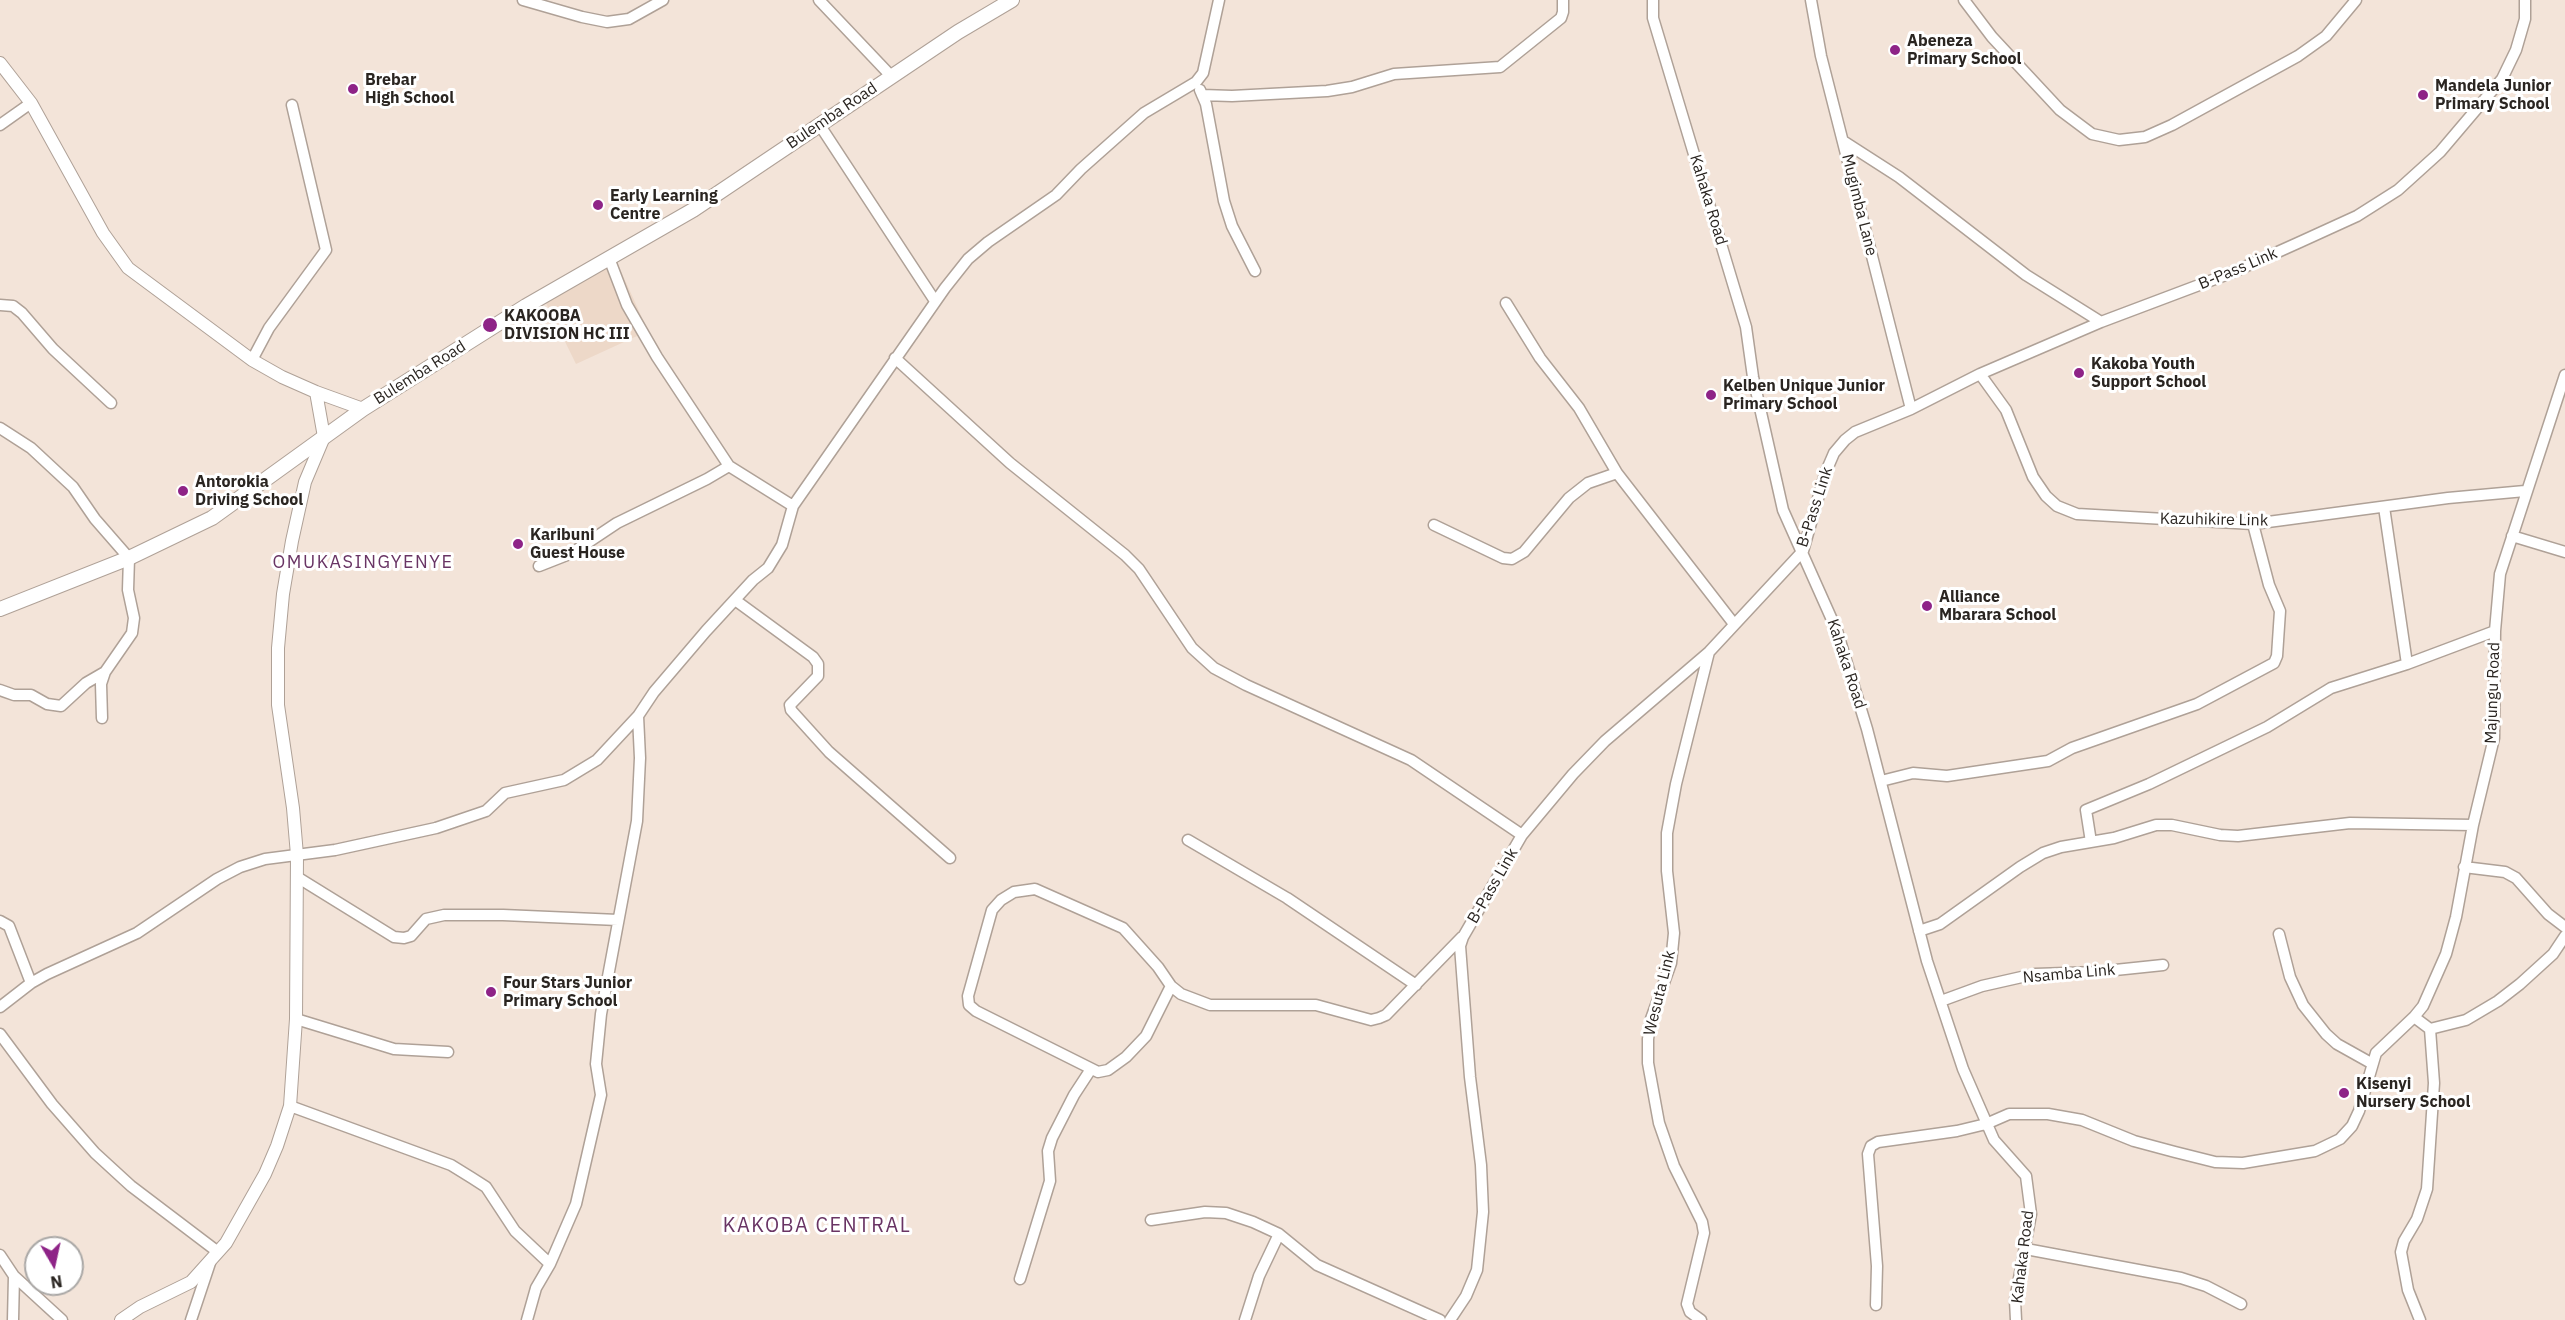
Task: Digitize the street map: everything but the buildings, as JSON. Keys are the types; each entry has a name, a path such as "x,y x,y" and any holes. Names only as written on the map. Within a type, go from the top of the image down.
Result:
{"main road":[{"name":"Bulemba Road","path":"0,609 129,558 212,518 363,409 526,306 693,210 958,32 1012,0"}],"street":[{"path":"523,0 607,22 629,19 663,0"},
{"path":"819,0 892,77"},
{"path":"0,1007 32,982 137,933 217,879 240,867 265,859 335,850 436,828 486,811 505,794 564,780 597,760 638,716 654,692 735,600 768,568 782,545 793,506 935,301 968,259 988,242 1056,195 1081,169 1144,113 1196,82 1203,73 1219,0"},
{"path":"1202,95 1232,96 1327,91 1394,74 1500,67 1561,18 1563,0"},
{"name":"Kahaka Road","path":"1653,0 1653,18 1746,327 1753,377 1783,510 1837,631 1881,781 1919,931 1963,1069 1994,1140 2026,1176 2031,1214 2015,1299 2016,1320"},
{"name":"Mugimba Lane","path":"1811,0 1821,56 1911,409"},
{"path":"1964,0 1992,37 2060,110 2092,134 2119,140 2145,137 2172,125 2298,56 2326,36 2356,0"},
{"name":"B-Pass Link","path":"1450,1320 1466,1296 1477,1270 1483,1212 1481,1165 1460,963 1463,937 1522,835 1573,774 1605,741 1709,652 1803,551 1834,453 1845,440 1855,432 1911,409 1980,374 2101,322 2230,273 2300,242 2357,216 2398,190 2440,152 2502,79 2516,50 2525,19 2525,0"},
{"path":"0,63 31,103 103,233 124,263 176,305 252,360 316,392 363,409"},
{"path":"1196,82 1202,95 1224,201 1232,226 1255,271"},
{"path":"0,125 31,103"},
{"path":"252,360 269,328 326,250 292,105"},
{"path":"819,124 935,301"},
{"path":"1843,141 1899,177 2026,275 2101,322"},
{"path":"609,258 627,305 657,357 729,466 793,506"},
{"path":"1506,303 1540,358 1580,408 1617,473 1734,624"},
{"path":"0,305 13,306 22,313 53,350 111,403"},
{"path":"895,358 1010,463 1125,555 1139,569 1192,648 1214,668 1246,685 1411,760 1522,835"},
{"name":"Kazuhikire Link","path":"1980,374 2007,410 2034,477 2046,496 2057,507 2077,514 2253,524 2448,498 2525,491"},
{"name":"Majungu Road","path":"2371,1063 2376,1053 2423,1006 2446,954 2494,738 2495,631 2500,574 2525,491 2565,375"},
{"path":"121,1320 140,1307 191,1282 226,1243 264,1174 277,1146 290,1106 296,1019 297,855 293,808 278,705 278,648 283,594 294,531 305,482 324,437 316,392"},
{"path":"0,428 31,448 66,481 129,558 128,590 134,618 132,633 105,672 101,684 102,718"},
{"path":"540,566 572,553 617,523 729,466"},
{"path":"1434,525 1503,558 1512,560 1524,552 1574,493 1588,483 1617,473"},
{"path":"2384,507 2407,664"},
{"path":"1881,781 1913,773 1947,776 2048,760 2072,748 2197,704 2274,663 2277,656 2280,612 2253,524"},
{"path":"2512,536 2565,552"},
{"path":"735,600 813,657 818,664 818,676 790,705 791,710 829,752 950,858"},
{"path":"2091,842 2086,810 2149,784 2267,727 2331,688 2407,664 2495,631"},
{"name":"Wesuta Link","path":"1701,1320 1690,1312 1687,1304 1704,1233 1702,1222 1674,1166 1659,1123 1648,1063 1648,1039 1651,1019 1671,963 1674,933 1667,871 1667,833 1676,784 1709,652"},
{"path":"0,690 14,695 31,696 47,704 61,706 86,683 105,672"},
{"path":"527,1320 536,1288 550,1264 576,1204 597,1117 601,1095 596,1064 599,1034 637,821 640,758 638,716"},
{"path":"1919,931 1940,924 2043,853 2114,838 2156,825 2172,825 2220,835 2238,836 2350,823 2473,825"},
{"path":"1188,840 1287,898 1416,985"},
{"path":"2464,867 2505,872 2516,878 2548,914 2565,927"},
{"path":"297,876 394,937 411,936 426,920 444,915 618,920"},
{"path":"1171,986 1146,1036 1126,1057 1108,1070 1098,1072 976,1011 969,1005 969,996 992,910 1001,900 1014,892 1035,889 1123,928 1151,958 1171,986 1181,994 1210,1005 1316,1005 1371,1020 1386,1015 1463,937"},
{"path":"0,921 9,926 32,982"},
{"path":"1876,1305 1877,1266 1868,1154 1871,1146 1878,1142 1957,1131 1986,1124 2009,1114 2067,1116 2155,1147 2215,1162 2243,1163 2315,1150 2340,1139 2352,1126 2359,1111 2371,1063 2337,1044 2303,1005 2290,977 2279,934"},
{"path":"2430,1029 2466,1020 2498,1001 2541,966 2561,944 2565,936"},
{"name":"Nsamba Link","path":"1941,1001 1982,986 2035,974 2096,972 2163,965"},
{"path":"2414,1017 2430,1029 2434,1083 2427,1189 2417,1219 2404,1241 2402,1252 2408,1290 2420,1320"},
{"path":"296,1019 394,1049 448,1052"},
{"path":"0,1034 52,1104 95,1153 215,1256"},
{"path":"1020,1279 1050,1181 1048,1151 1052,1138 1074,1095 1091,1070"},
{"path":"290,1106 451,1165 486,1187 515,1231 550,1264"},
{"path":"1151,1220 1205,1212 1226,1213 1253,1222 1279,1234 1317,1264 1440,1320"},
{"path":"1245,1320 1259,1276 1279,1234"},
{"path":"2026,1250 2181,1278 2206,1286 2241,1304"},
{"path":"0,1254 15,1276 62,1320"},
{"path":"191,1320 215,1256"},
{"path":"14,1320 15,1276"}],"shaded area":[{"path":"615,258 648,331 576,364 545,301"}],"place":[{"name":"Abeneza Primary School","path":"1895,50"},
{"name":"Brebar High School","path":"353,89"},
{"name":"Mandela Junior Primary School","path":"2423,95"},
{"name":"Early Learning Centre","path":"598,205"},
{"name":"KAKOOBA DIVISION HC III","path":"490,325"},
{"name":"Kakoba Youth Support School","path":"2079,373"},
{"name":"Kelben Unique Junior Primary School","path":"1711,395"},
{"name":"Antorokia Driving School","path":"183,491"},
{"name":"Karibuni Guest House","path":"518,544"},
{"name":"Alliance Mbarara School","path":"1927,606"},
{"name":"Four Stars Junior Primary School","path":"491,992"},
{"name":"Kisenyi Nursery School","path":"2344,1093"}],"district":[{"name":"OMUKASINGYENYE","path":"363,563"},
{"name":"KAKOBA CENTRAL","path":"817,1226"}]}
